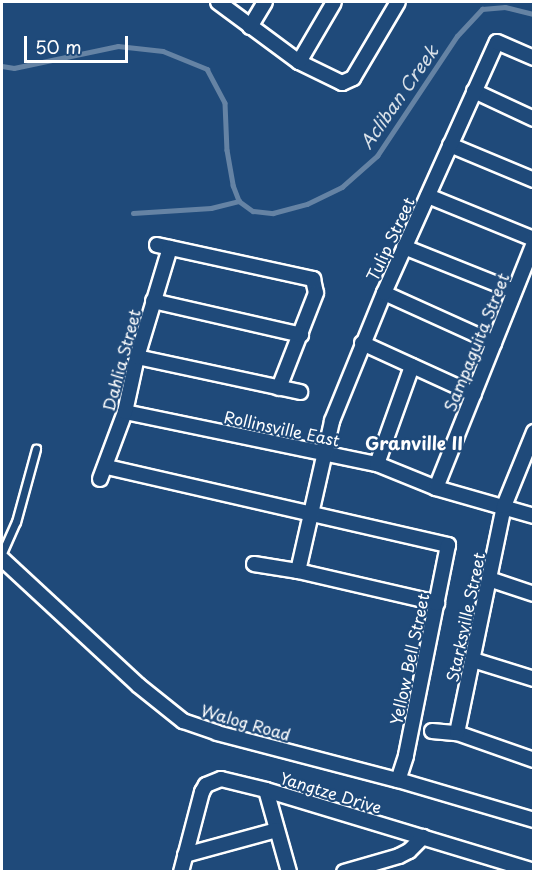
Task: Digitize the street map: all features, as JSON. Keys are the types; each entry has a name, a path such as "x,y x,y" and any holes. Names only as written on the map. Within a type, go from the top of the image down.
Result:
{"street":[{"path":"218,2 299,62 339,82 346,83 353,78 398,2"},
{"path":"250,27 265,2"},
{"path":"299,62 334,2"},
{"name":"Tulip Street","path":"298,571 332,421 362,343 474,91 497,42 534,58"},
{"path":"474,91 534,119"},
{"path":"450,146 534,180"},
{"path":"428,196 534,241"},
{"name":"Sampaguita Street","path":"436,488 534,241"},
{"name":"Dahlia Street","path":"301,335 316,293 315,284 308,277 163,246 153,301 137,357 125,412 103,473 310,513"},
{"path":"404,247 514,291"},
{"path":"384,293 494,343"},
{"path":"153,301 301,335 279,388"},
{"path":"362,343 474,394"},
{"path":"137,357 300,392"},
{"path":"377,464 412,366"},
{"name":"Rollinsville East","path":"125,412 377,464 436,488 534,516"},
{"name":"Starksville Street","path":"457,733 504,506 532,438"},
{"name":"Yellow Bell Street","path":"310,513 448,545 406,756 398,780"},
{"name":"Walog Road","path":"2,559 138,685 183,721 217,733 398,780 534,820"},
{"path":"254,564 298,571 437,603"},
{"path":"489,579 534,594"},
{"path":"473,660 534,679"},
{"path":"432,731 457,733 534,760"},
{"name":"Yangtze Drive","path":"181,872 198,801 206,785 213,781 228,779 531,871"},
{"path":"266,790 289,872"},
{"path":"185,855 278,830"},
{"path":"344,872 399,856 423,837"}],"lane":[{"path":"2,553 16,522 36,449"}],"waterway":[{"name":"Acliban Creek","path":"2,66 14,68 118,46 163,51 207,69 225,103 227,150 233,185 239,201 253,211 273,213 307,204 342,187 377,156 457,36 482,9 505,7 534,14"},
{"path":"133,213 211,208 239,201"}],"district":[{"name":"Granville II","path":"414,443"}]}
